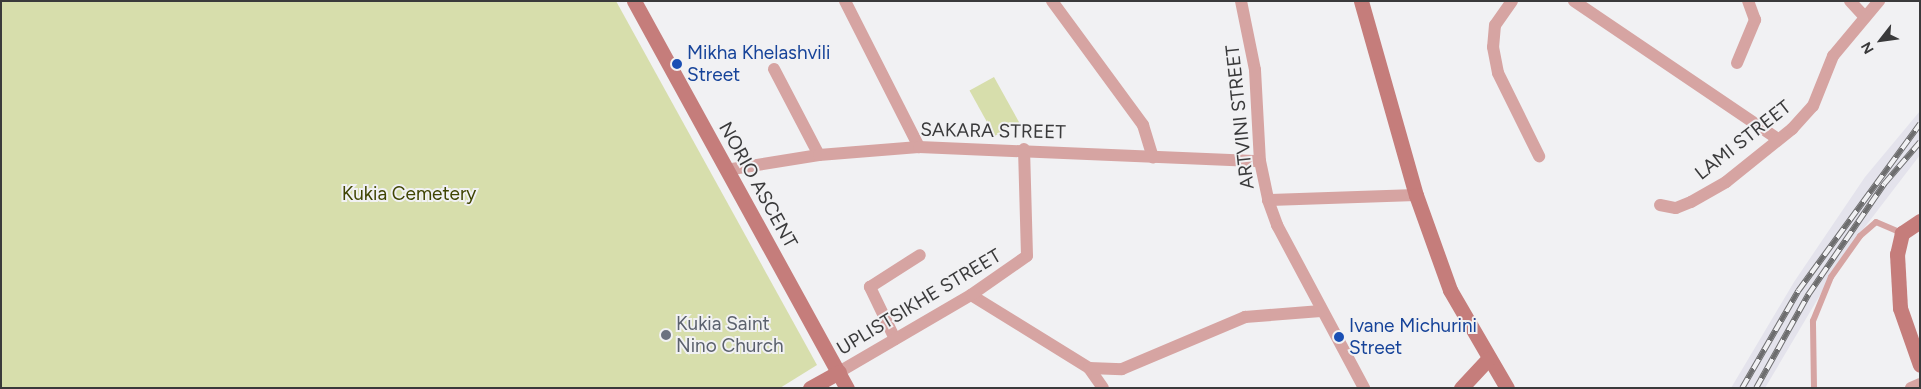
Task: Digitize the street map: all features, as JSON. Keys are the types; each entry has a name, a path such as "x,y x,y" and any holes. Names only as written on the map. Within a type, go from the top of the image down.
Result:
{"street":[{"path":"845,1 919,147"},
{"path":"1052,1 1143,125 1154,156"},
{"name":"ARTVINI STREET","path":"1241,1 1255,70 1260,161 1268,200 1321,311 1364,388"},
{"path":"1361,1 1416,195 1450,290 1488,359 1508,388"},
{"path":"1512,1 1495,25 1493,47 1498,73 1539,156"},
{"path":"1574,1 1776,138"},
{"path":"1737,63 1755,20 1748,1"},
{"path":"1850,1 1865,16"},
{"name":"LAMI STREET","path":"1660,205 1676,208 1691,202 1726,182 1776,138 1792,129 1813,106 1834,56 1879,1"},
{"name":"NORIO ASCENT","path":"635,2 847,388"},
{"path":"774,69 820,155"},
{"name":"SAKARA STREET","path":"726,170 820,155 919,147 1024,149 1260,161"},
{"name":"UPLISTSIKHE STREET","path":"839,372 971,296 1027,256 1024,149"},
{"path":"1268,200 1416,195"},
{"path":"1920,221 1902,234 1896,254 1900,308 1913,330 1920,365"},
{"path":"895,339 870,287 920,255"},
{"path":"971,296 1089,368 1103,388"},
{"path":"1089,368 1122,369 1244,317 1321,311"},
{"path":"1461,388 1488,359"},
{"path":"810,388 839,372"},
{"path":"1911,388 1920,384"}],"lane":[{"path":"1814,388 1813,321 1831,277 1860,236 1876,222 1902,234"}],"shaded area":[{"path":"1920,111 1920,155 1845,253 1765,388 1731,388 1794,282 1865,177"}],"green space":[{"name":"Kukia Cemetery","path":"1,1 616,1 817,365 780,388 1,388"},
{"path":"994,77 1019,122 995,136 970,91"}],"railway":[{"path":"1742,388 1798,291 1920,124"},
{"path":"1756,388 1808,295 1884,184 1920,142"}],"place":[{"name":"Mikha Khelashvili Street","path":"677,64"},
{"name":"Kukia Saint Nino Church","path":"666,335"},
{"name":"Ivane Michurini Street","path":"1339,337"}]}
